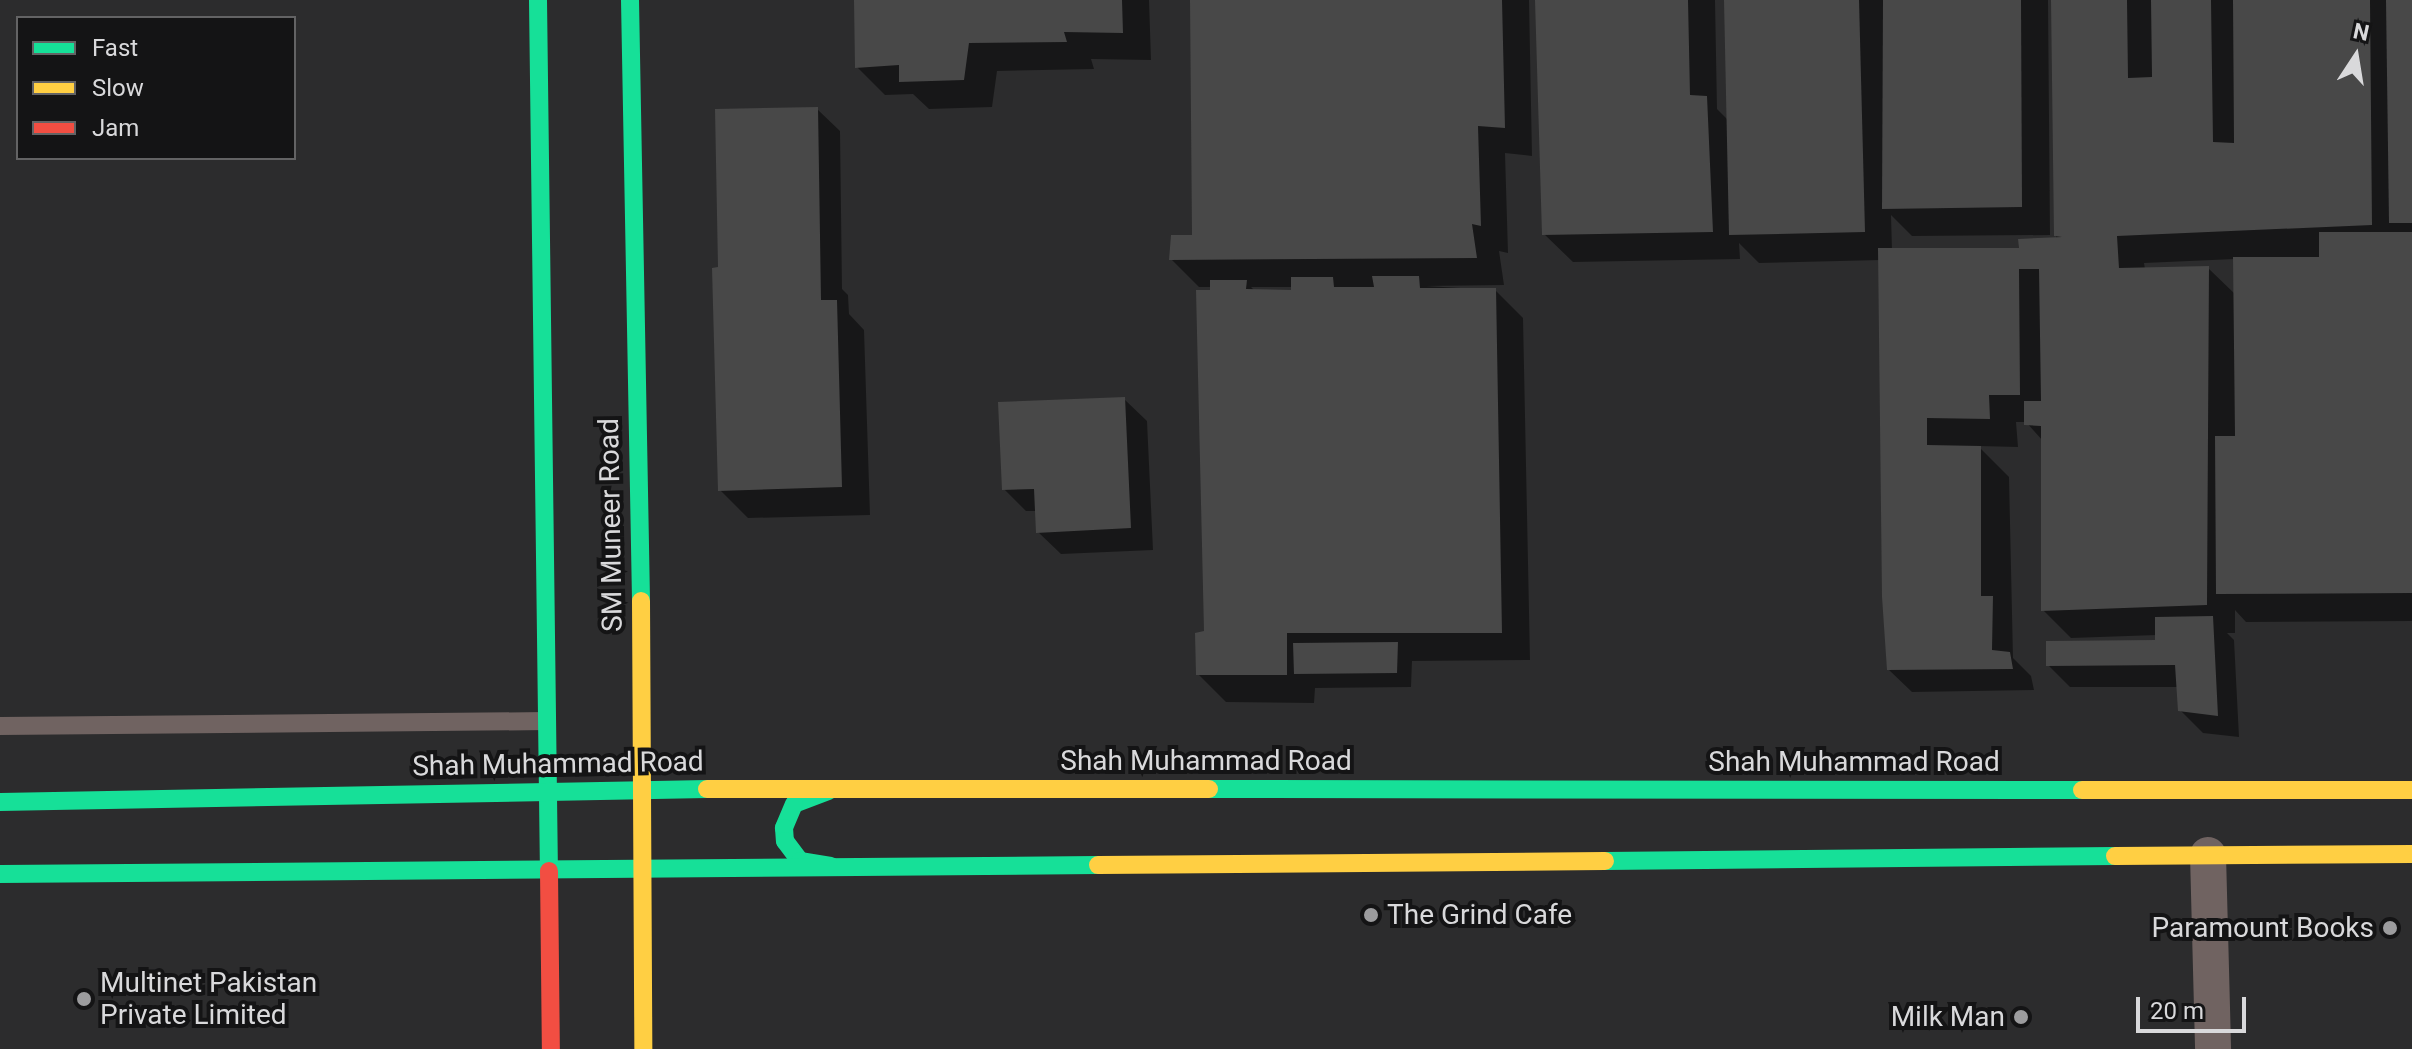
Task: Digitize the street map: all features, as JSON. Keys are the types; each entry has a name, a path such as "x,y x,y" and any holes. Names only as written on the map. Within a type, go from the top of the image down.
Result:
{"main road":[{"path":"538,0 551,1049"},
{"name":"SM Muneer Road","path":"630,0 644,789 643,1049"},
{"name":"Shah Muhammad Road","path":"0,802 644,789 2412,790"},
{"path":"828,791 803,796 794,804 787,815 785,841 800,861 838,867"},
{"path":"0,874 2412,854"}],"street":[{"path":"2208,855 2213,1049"}],"lane":[{"path":"0,726 546,721"}],"building":[{"path":"854,0 1122,0 1123,33 1064,32 1067,42 969,43 964,80 899,82 899,65 855,68"},
{"path":"1190,0 1502,0 1505,128 1478,126 1481,226 1472,224 1477,258 1169,260 1171,235 1192,235"},
{"path":"1535,0 1688,0 1690,95 1707,96 1713,232 1542,235"},
{"path":"1724,0 1859,0 1865,232 1729,235"},
{"path":"1883,0 2021,0 2022,207 1882,209"},
{"path":"2051,0 2127,0 2128,78 2152,77 2151,0 2211,0 2213,142 2234,143 2233,0 2370,0 2372,225 2117,236 2119,268 2209,266 2207,605 2041,611 2041,426 2024,425 2024,401 2041,401 2039,269 2019,269 2020,395 1989,395 1990,419 1927,418 1927,445 1981,446 1981,596 1993,596 1992,650 2010,652 2013,669 1887,670 1882,597 1878,248 2019,248 2018,239 2062,237 2054,236"},
{"path":"2386,0 2412,0 2412,223 2389,223"},
{"path":"818,107 821,300 837,300 842,487 718,491 712,268 718,267 715,109"},
{"path":"2319,232 2412,232 2412,593 2216,594 2215,436 2235,436 2233,257 2319,257"},
{"path":"1372,276 1419,276 1420,288 1496,288 1502,633 1287,633 1287,675 1196,675 1195,633 1204,631 1196,290 1210,290 1210,280 1247,280 1246,289 1291,290 1291,277 1333,277 1334,287 1374,287"},
{"path":"1125,397 1131,528 1036,533 1034,489 1002,490 998,402"},
{"path":"2213,616 2218,716 2178,711 2175,665 2046,666 2046,641 2155,640 2155,617"},
{"path":"1398,642 1397,673 1294,674 1293,643"}],"traffic: fast":[{"path":"538,0 549,871"},
{"path":"630,0 641,601"},
{"path":"0,802 707,789"},
{"path":"1209,789 2082,790"},
{"path":"828,791 794,804 784,828 785,841 800,861 831,866"},
{"path":"1605,861 2115,856"},
{"path":"0,874 1098,865"}],"traffic: slow":[{"path":"641,601 643,1049"},
{"path":"707,789 1209,789"},
{"path":"2082,790 2412,790"},
{"path":"2115,856 2412,854"},
{"path":"1098,865 1605,861"}],"traffic: jam":[{"path":"549,871 551,1049"}],"place":[{"name":"The Grind Cafe","path":"1371,915"},
{"name":"Paramount Books","path":"2390,928"},
{"name":"Multinet Pakistan Private Limited","path":"84,999"},
{"name":"Milk Man","path":"2021,1017"}]}
